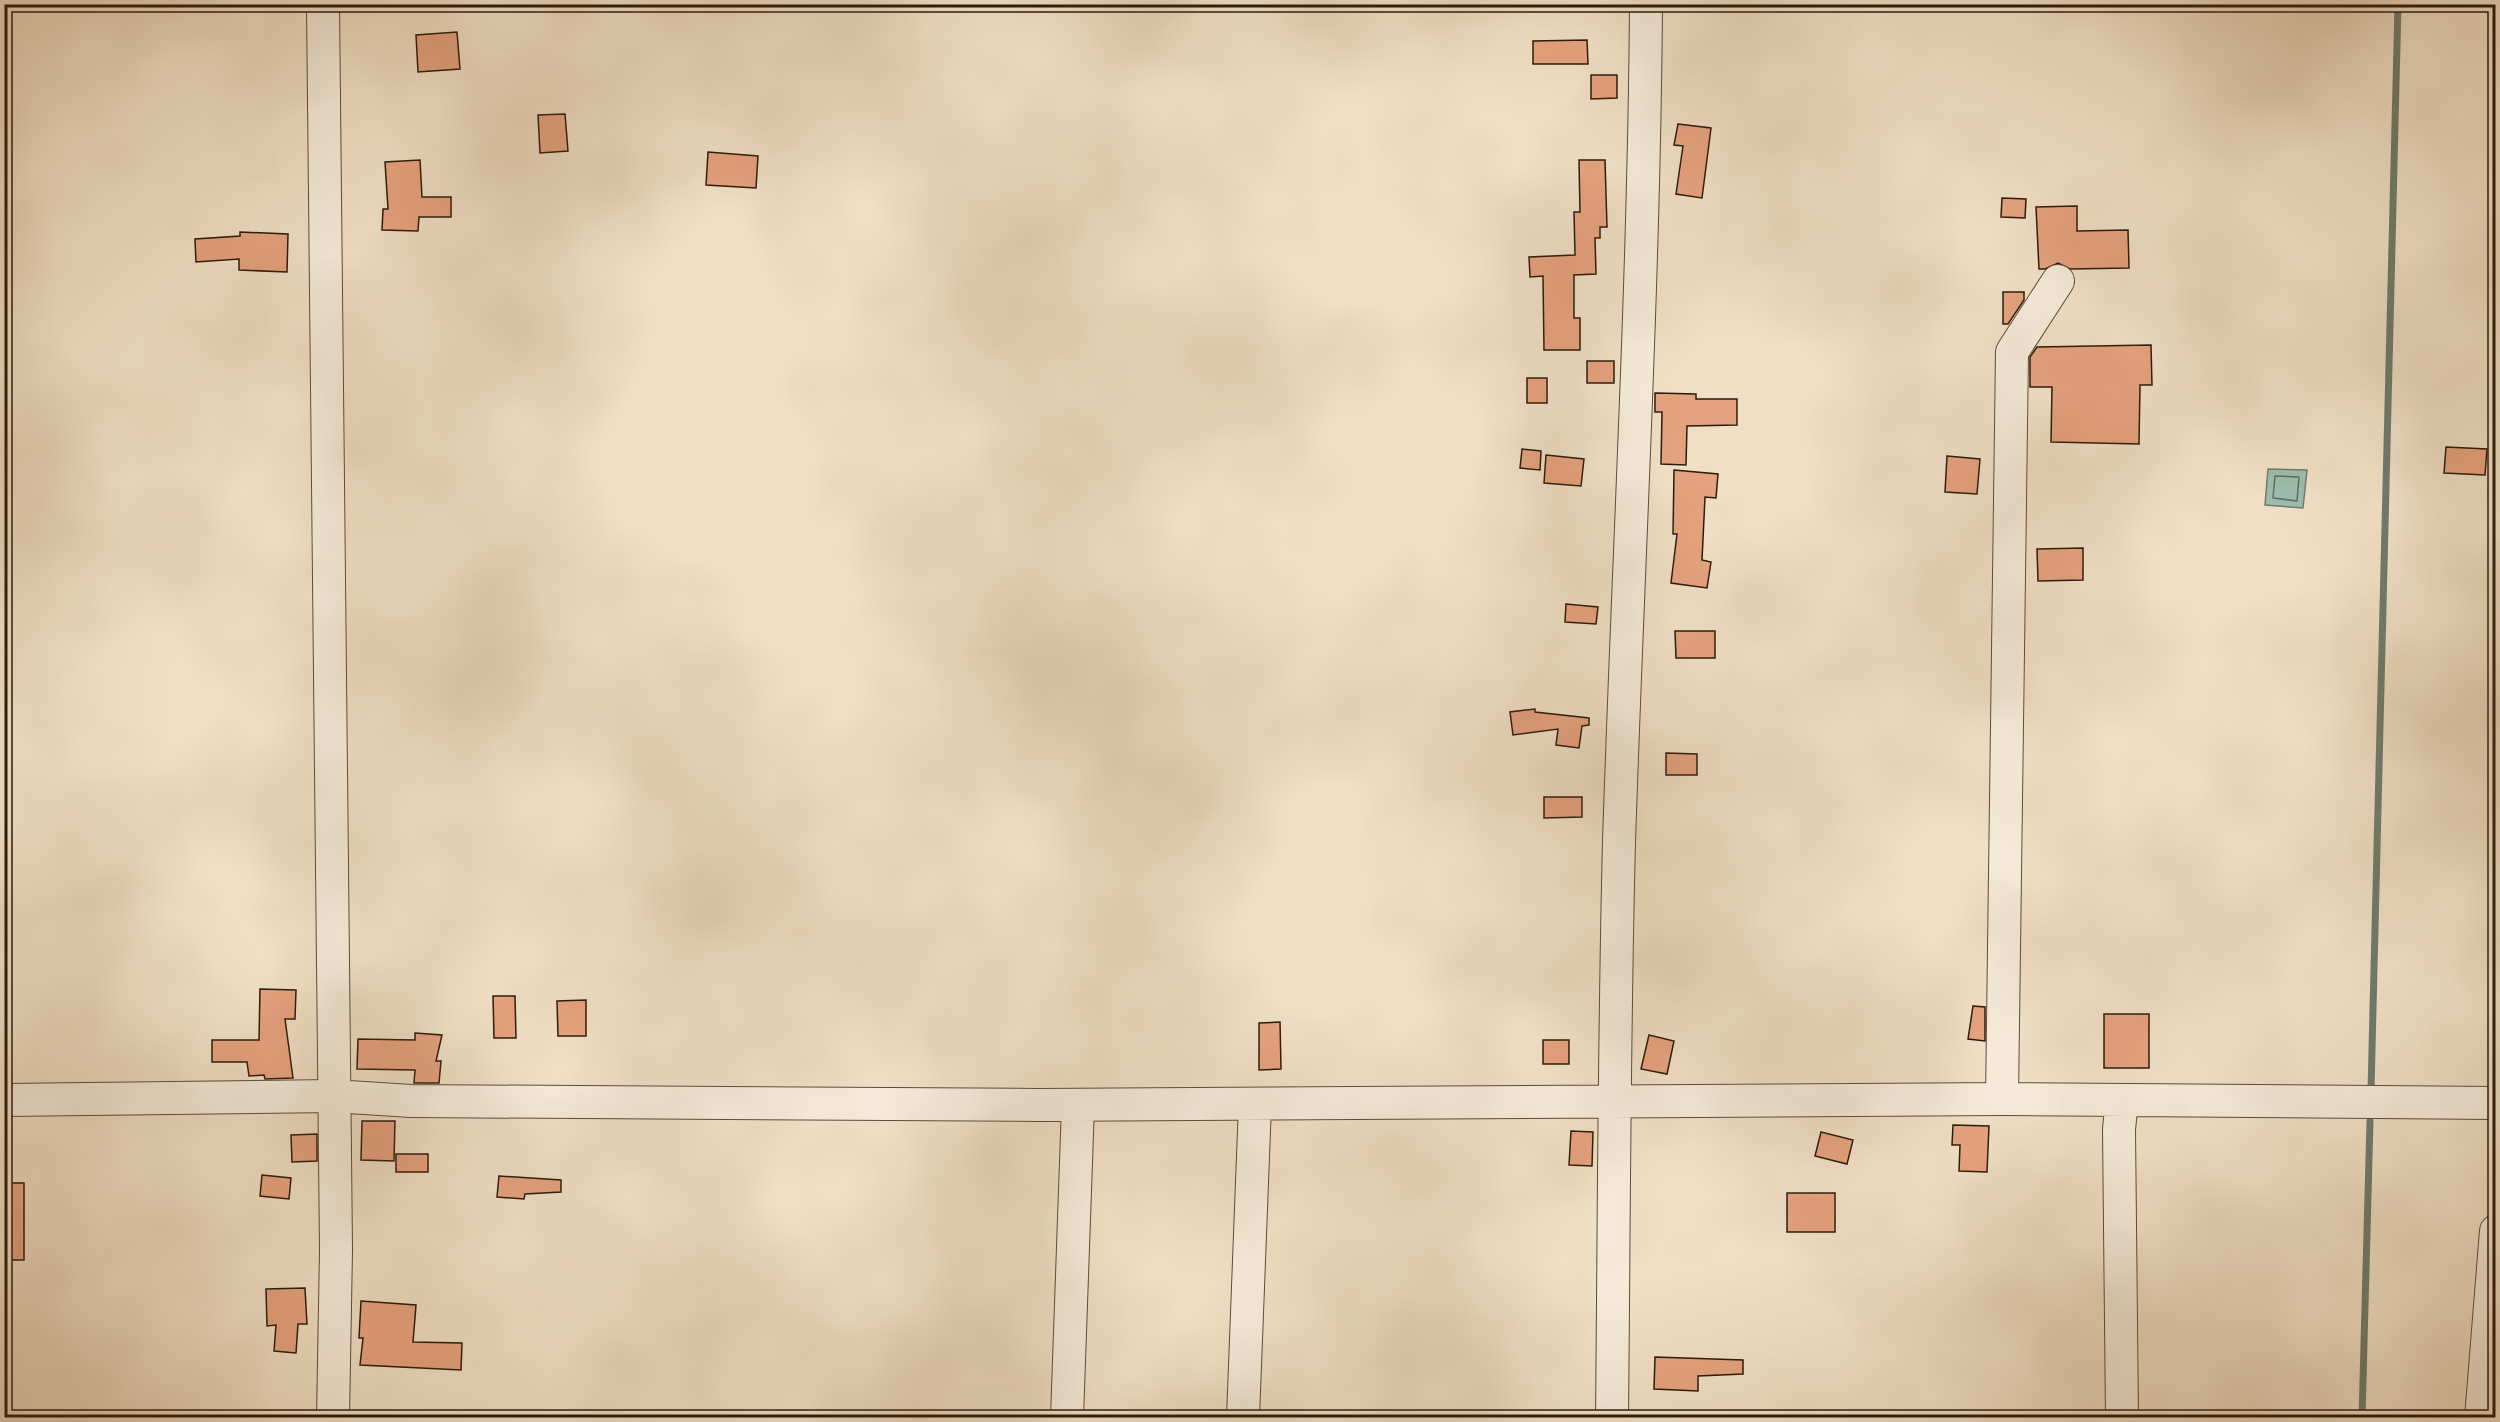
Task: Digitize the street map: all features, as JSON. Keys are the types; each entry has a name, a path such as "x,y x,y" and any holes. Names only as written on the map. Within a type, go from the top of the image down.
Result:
{"street":[{"path":"323,4 336,1250 333,1418"},
{"path":"1612,1418 1614,1102 1619,843 1644,160 1646,4"},
{"path":"2002,1099 2012,352 2058,281"},
{"path":"4,1100 333,1096 423,1101 1078,1105 2002,1099 2496,1103"},
{"path":"2122,1100 2119,1129 2122,1418"},
{"path":"1243,1418 1255,1104"},
{"path":"1067,1418 1078,1105"},
{"path":"2481,1418 2496,1231"}],"water":[{"path":"2268,469 2307,470 2303,508 2265,505"}],"building":[{"path":"457,32 460,69 418,72 416,35"},
{"path":"1587,40 1588,64 1533,64 1533,41"},
{"path":"1591,75 1617,75 1617,98 1591,99"},
{"path":"565,114 568,151 540,153 538,115"},
{"path":"1678,124 1711,128 1702,198 1676,194 1683,146 1674,145"},
{"path":"708,152 758,156 756,188 706,185"},
{"path":"420,160 422,197 451,197 451,217 419,217 418,231 382,230 383,209 388,209 385,162"},
{"path":"1579,160 1605,160 1607,227 1600,227 1600,238 1595,238 1596,274 1574,275 1574,318 1580,318 1580,350 1544,350 1543,276 1530,277 1529,257 1575,255 1574,212 1580,212"},
{"path":"2002,198 2026,199 2025,218 2001,217"},
{"path":"2077,206 2077,231 2128,230 2129,268 2070,269 2058,263 2045,269 2039,269 2036,207"},
{"path":"240,232 288,234 287,272 239,270 239,259 196,262 195,239 240,236"},
{"path":"2003,292 2024,292 2024,300 2008,324 2003,324"},
{"path":"2151,345 2152,385 2140,385 2139,444 2051,442 2052,387 2030,387 2030,357 2037,347"},
{"path":"1587,361 1614,361 1614,383 1587,383"},
{"path":"1527,378 1547,378 1547,403 1527,403"},
{"path":"1655,393 1696,394 1696,399 1737,399 1737,425 1687,426 1686,465 1661,464 1662,412 1655,412"},
{"path":"2446,447 2487,449 2485,475 2444,473"},
{"path":"1522,449 1541,451 1540,470 1520,468"},
{"path":"1546,455 1584,459 1581,486 1544,483"},
{"path":"1947,456 1980,459 1977,494 1945,492"},
{"path":"1674,470 1718,474 1716,498 1705,497 1702,560 1711,562 1707,588 1671,583 1677,534 1673,534"},
{"path":"2083,548 2083,580 2038,581 2037,549"},
{"path":"1566,604 1598,607 1596,624 1565,622"},
{"path":"1675,631 1715,631 1715,658 1676,658"},
{"path":"1535,709 1535,712 1589,718 1589,725 1582,726 1579,748 1556,745 1558,729 1513,735 1510,712"},
{"path":"1666,753 1697,754 1697,775 1666,775"},
{"path":"1544,797 1582,797 1582,817 1544,818"},
{"path":"260,989 296,990 295,1019 285,1019 293,1078 265,1079 264,1075 249,1076 247,1062 212,1062 212,1040 259,1040"},
{"path":"493,996 515,996 516,1038 494,1038"},
{"path":"586,1000 586,1036 558,1036 557,1001"},
{"path":"1973,1006 1985,1007 1985,1041 1968,1039"},
{"path":"2104,1014 2149,1014 2149,1068 2104,1068"},
{"path":"1280,1022 1281,1069 1259,1070 1259,1023"},
{"path":"415,1033 442,1035 436,1061 441,1061 439,1083 414,1083 415,1070 357,1069 358,1039 415,1040"},
{"path":"1649,1035 1674,1041 1667,1074 1641,1069"},
{"path":"1543,1040 1569,1040 1569,1064 1543,1064"},
{"path":"362,1121 395,1121 394,1161 361,1160"},
{"path":"1953,1125 1989,1126 1987,1172 1959,1171 1960,1145 1952,1145"},
{"path":"1571,1131 1593,1132 1592,1166 1569,1165"},
{"path":"1821,1132 1853,1140 1847,1164 1815,1156"},
{"path":"317,1134 317,1161 292,1162 291,1135"},
{"path":"396,1154 428,1154 428,1172 396,1172"},
{"path":"262,1175 291,1178 289,1199 260,1196"},
{"path":"499,1176 561,1180 561,1192 525,1194 524,1199 497,1197"},
{"path":"4,1183 24,1183 24,1260 4,1260"},
{"path":"1787,1193 1835,1193 1835,1232 1787,1232"},
{"path":"305,1288 307,1324 298,1324 296,1353 274,1351 276,1325 267,1326 266,1289"},
{"path":"361,1301 416,1305 413,1342 462,1343 461,1370 360,1365 363,1338 359,1338"},
{"path":"1655,1357 1743,1360 1743,1374 1698,1376 1698,1391 1654,1389"}],"waterway":[{"path":"2371,1090 2398,4"},
{"path":"2362,1418 2370,1121"}]}
